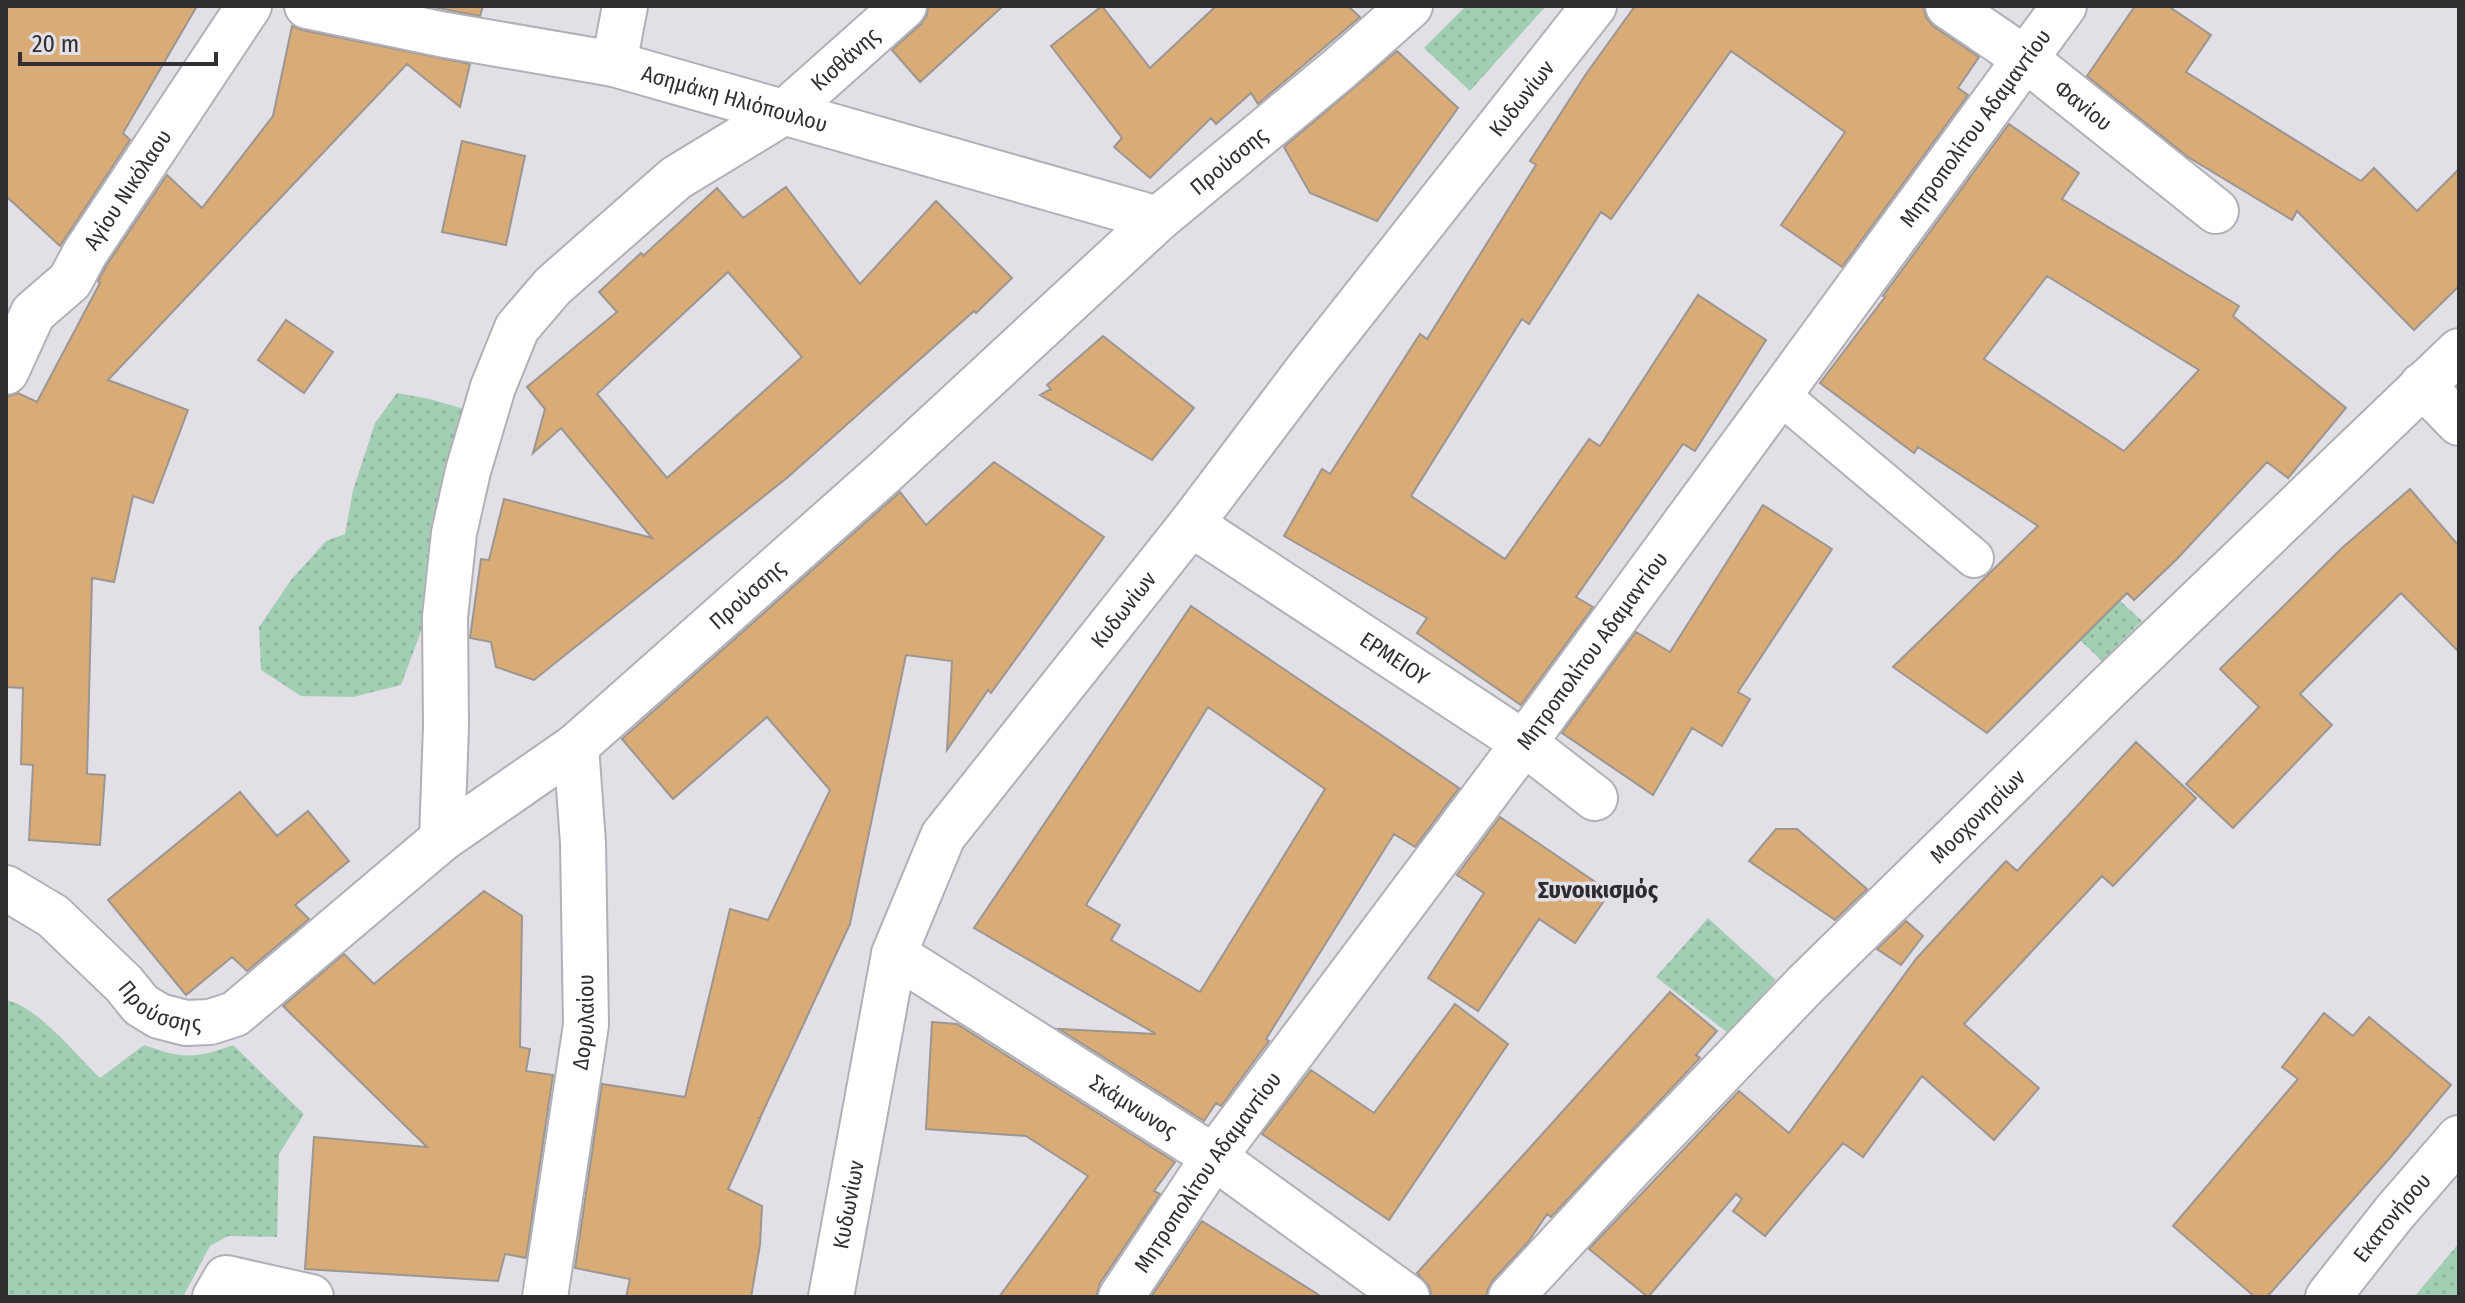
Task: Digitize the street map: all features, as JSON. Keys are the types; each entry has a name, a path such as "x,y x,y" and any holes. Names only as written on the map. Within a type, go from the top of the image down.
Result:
{"street":[{"name":"Αγίου Νικόλαου","path":"6,372 16,326 70,281 85,253 249,6"},
{"name":"Ασημάκη Ηλιόπουλου","path":"307,6 440,34 614,64 1158,219"},
{"path":"614,64 625,6"},
{"name":"Κισθάνης","path":"442,839 446,726 445,617 454,533 468,471 493,387 517,328 553,286 676,178 786,111 904,6"},
{"name":"Προύσσης","path":"6,888 53,916 124,984 141,1005 159,1016 174,1022 210,1022 235,1014 442,839 576,746 886,471 1158,219 1410,6"},
{"name":"Κυδωνίων","path":"831,1297 894,954 943,836 1191,524 1308,369 1594,6"},
{"name":"Φανίου","path":"1948,6 2027,60 2216,211"},
{"name":"Μητροπολίτου Αδαμαντίου","path":"1121,1297 1214,1157 1524,743 2064,6"},
{"name":"Μοσχονησίων","path":"1511,1297 1805,985 2459,351"},
{"path":"2422,385 2459,423"},
{"name":"ΕΡΜΕΙΟΥ","path":"1191,524 1524,743 1595,798"},
{"name":"Δορυλαίου","path":"545,1297 586,1025 583,843 576,746"},
{"name":"Σκάμνωνος","path":"894,954 1214,1157 1407,1297"},
{"name":"Εκατονήσου","path":"2328,1297 2385,1224 2459,1138"},
{"path":"220,1288 311,1297"}],"lane":[{"path":"1779,394 1974,558"}],"green space":[{"path":"1466,6 1546,6 1470,91 1424,48"},
{"path":"397,393 464,409 454,441 457,444 423,626 401,685 353,697 301,696 261,670 259,627 291,580 326,541 345,534 353,490 375,423"},
{"path":"2068,553 2142,621 2102,661 2030,592"},
{"path":"1708,918 1776,980 1728,1033 1656,977"},
{"path":"6,1000 18,1004 43,1021 100,1078 144,1045 189,1056 233,1045 304,1114 279,1154 277,1237 228,1236 210,1246 183,1297 6,1297"},
{"path":"2459,1243 2459,1297 2414,1297"}],"building":[{"path":"6,6 197,6 123,133 130,140 60,246 6,196"},
{"path":"428,6 483,6 480,16"},
{"path":"928,6 1003,6 920,82 892,50 921,24"},
{"path":"1102,6 1150,68 1216,6 1348,6 1360,17 1258,104 1251,93 1216,124 1211,118 1150,178 1114,147 1122,138 1051,46"},
{"path":"1635,6 1923,6 1933,26 1979,57 1958,88 1968,95 1842,267 1781,225 1845,132 1731,51 1611,219 1601,212 1529,324 1522,319 1411,496 1505,559 1589,439 1600,446 1698,295 1766,340 1695,451 1683,444 1576,597 1593,607 1521,705 1417,633 1427,618 1284,536 1322,469 1330,474 1420,334 1427,339 1536,165 1530,161 1586,74"},
{"path":"2135,6 2168,6 2211,35 2186,72 2361,181 2374,168 2417,211 2459,169 2459,286 2414,330 2297,211 2292,220 2188,157 2087,76"},
{"path":"292,26 470,64 460,107 407,64 108,380 188,410 153,503 133,496 114,582 92,578 87,774 105,775 100,845 29,840 33,765 21,764 23,688 6,687 6,397 18,393 37,402 106,266 167,175 202,208 273,116"},
{"path":"1397,51 1458,108 1377,221 1310,193 1284,147"},
{"path":"2009,124 2079,173 2062,199 2239,306 2233,316 2346,408 2288,478 2267,462 2177,559 2134,600 2127,593 1987,733 1893,667 2038,526 1918,447 1914,453 1820,383","holes":["2047,276 2199,370 2124,451 1984,359"]},
{"path":"462,141 525,156 506,245 442,232"},
{"path":"786,187 860,284 936,201 1012,278 788,477 534,680 496,667 491,642 470,638 481,559 489,560 504,499 652,538 561,428 533,453 545,409 527,387 617,312 599,292 717,188 743,218","holes":["728,272 802,357 667,478 597,394"]},
{"path":"286,320 333,352 304,393 258,360"},
{"path":"1103,336 1194,408 1152,460 1040,395 1051,389 1047,385"},
{"path":"994,462 1104,537 991,693 988,690 947,750 952,661 906,655 850,924 728,1189 762,1206 760,1245 751,1297 626,1297 630,1279 575,1268 602,1084 685,1097 730,909 768,920 830,790 767,717 673,799 622,739 900,492 926,525"},
{"path":"2410,489 2459,546 2459,652 2401,593 2300,694 2332,725 2233,828 2186,784 2259,707 2220,669 2342,548"},
{"path":"1763,505 1832,549 1738,692 1750,699 1722,746 1692,728 1653,795 1562,733 1636,632 1670,652"},
{"path":"1191,606 1459,788 1415,847 1394,834 1266,1039 1269,1041 1221,1106 1216,1103 1204,1121 1059,1029 1156,1034 974,928","holes":["1208,707 1325,789 1200,992 1111,940 1120,925 1086,905"]},
{"path":"2136,742 2196,798 2113,886 2102,876 1964,1024 2039,1088 1994,1140 1922,1076 1863,1157 1843,1143 1765,1236 1733,1211 1742,1199 1736,1194 1648,1297 1589,1249 1739,1091 1789,1133 1916,959 2006,861 2017,871"},
{"path":"240,792 277,836 308,811 349,861 295,905 309,919 247,971 232,957 186,995 108,900"},
{"path":"1500,817 1610,892 1575,943 1539,919 1478,1011 1428,978 1484,893 1457,875"},
{"path":"1776,829 1797,829 1867,889 1835,920 1749,861"},
{"path":"484,891 522,916 520,1047 530,1049 526,1071 553,1075 526,1258 505,1254 498,1281 305,1269 314,1137 427,1147 283,1006 344,954 374,984"},
{"path":"1906,921 1923,936 1901,965 1877,949"},
{"path":"1670,992 1717,1031 1696,1055 1700,1058 1551,1217 1547,1214 1529,1241 1493,1280 1487,1297 1432,1297 1429,1286 1417,1273"},
{"path":"1455,1004 1508,1044 1389,1220 1262,1134 1311,1070 1374,1113"},
{"path":"2324,1013 2353,1036 2369,1017 2451,1085 2267,1297 2255,1297 2173,1226 2298,1079 2282,1067"},
{"path":"932,1022 957,1024 1175,1162 1154,1191 1160,1194 1100,1283 1096,1297 999,1297 1088,1176 1026,1136 926,1129"},
{"path":"1202,1221 1322,1297 1151,1297"}],"district":[{"name":"Συνοικισμός","path":"1598,890"}]}
